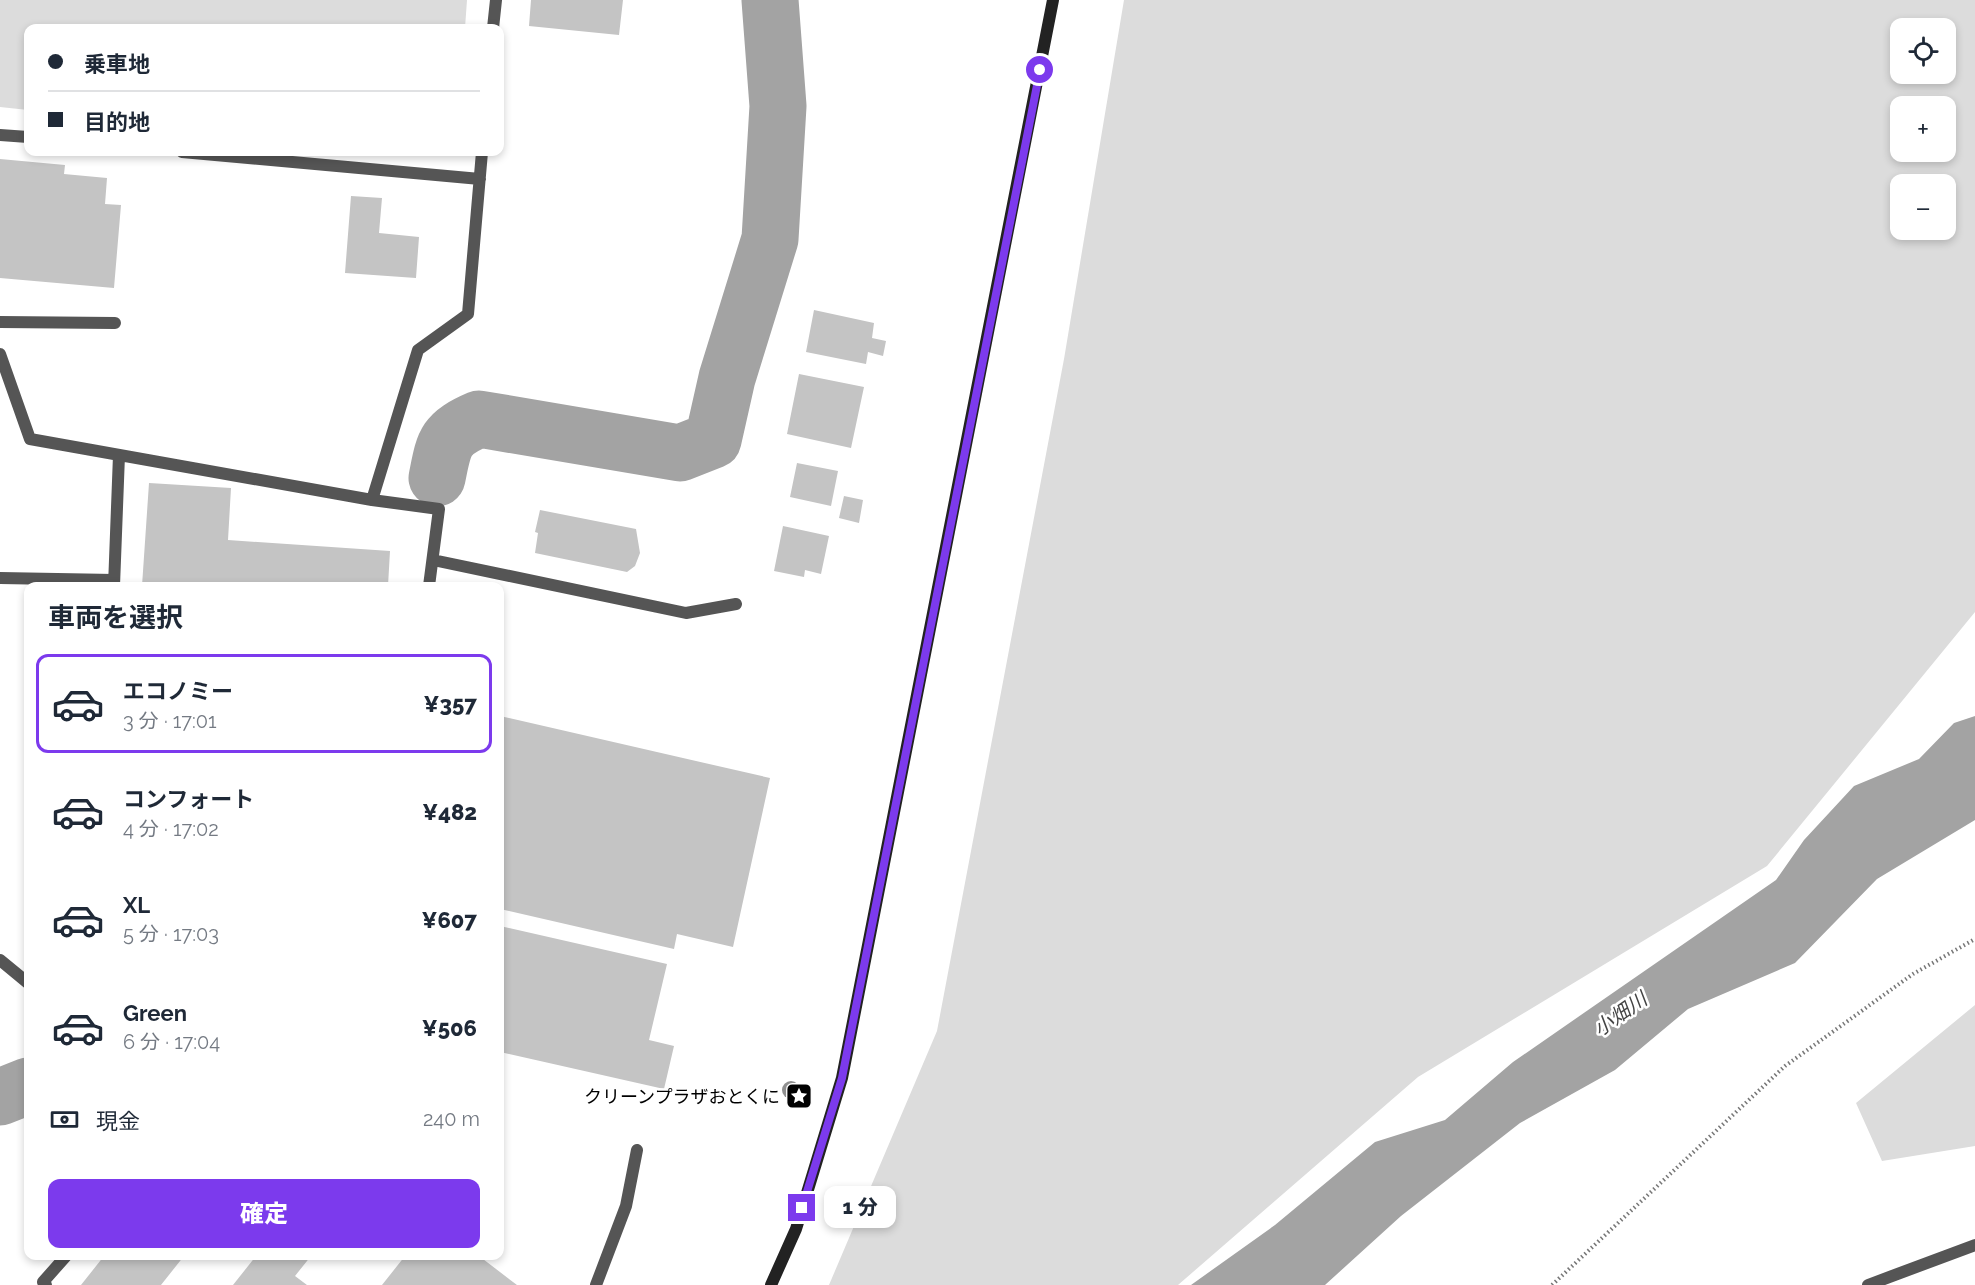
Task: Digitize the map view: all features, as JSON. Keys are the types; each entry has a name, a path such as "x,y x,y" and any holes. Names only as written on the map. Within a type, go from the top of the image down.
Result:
{"street":[{"path":"493,24 496,0"},
{"path":"771,1285 795,1229 842,1078 1053,0"},
{"path":"0,135 24,137"},
{"path":"226,156 480,179"},
{"path":"372,500 418,350 468,314 482,156"},
{"path":"0,322 115,322"},
{"path":"0,354 30,439 372,500 439,509 430,582"},
{"path":"114,582 119,455"},
{"path":"433,560 686,613 736,604"},
{"path":"0,578 91,582"},
{"path":"0,960 24,980"},
{"path":"596,1285 626,1206 637,1150"},
{"path":"1868,1285 1975,1245"},
{"path":"46,1285 43,1282 62,1260"}],"path":[{"path":"1552,1285 1785,1066 1913,974 1975,939"}],"shaded area":[{"path":"0,0 467,0 465,24 24,24 24,110 0,107"},
{"path":"1124,0 1975,0 1975,612 1767,866 1418,1077 1178,1285 829,1285 937,1031 1064,359"},
{"path":"1975,1005 1975,1146 1882,1161 1856,1103"}],"water":[{"name":"小畑川","path":"1975,716 1975,820 1877,879 1795,963 1688,1009 1615,1070 1520,1123 1401,1216 1325,1285 1191,1285 1275,1225 1375,1142 1445,1120 1513,1062 1776,880 1804,840 1854,786 1919,759 1954,723"}],"building":[{"path":"531,0 623,0 619,35 529,26"},
{"path":"0,159 65,165 64,174 107,178 105,204 121,205 114,288 0,278"},
{"path":"351,196 382,198 379,233 419,237 416,278 345,273"},
{"path":"814,310 874,323 872,338 886,341 883,356 868,352 866,364 806,352"},
{"path":"799,374 864,387 851,448 787,434"},
{"path":"797,463 838,471 831,506 790,497"},
{"path":"149,483 231,488 228,540 390,551 388,582 142,582"},
{"path":"844,496 863,500 859,523 839,518"},
{"path":"540,510 636,529 640,553 635,566 627,572 535,553 538,533 535,532"},
{"path":"783,526 829,536 821,574 805,570 804,577 774,571"},
{"path":"504,717 770,778 733,947 677,934 674,949 504,910"},
{"path":"504,927 667,964 649,1040 674,1046 664,1089 504,1053"},
{"path":"101,1260 181,1260 161,1285 81,1285"},
{"path":"253,1260 308,1260 295,1276 307,1285 233,1285"},
{"path":"402,1260 484,1260 517,1285 382,1285"}],"waterway":[{"path":"437,478 444,448 452,435 467,424 479,419 680,453 713,440 727,378 770,239 778,106 770,0"},
{"path":"0,1097 24,1088"}],"place":[{"name":"クリーンプラザおとくに","path":"799,1096"}],"route":[{"path":"802,1208 842,1078 1040,70"}]}
